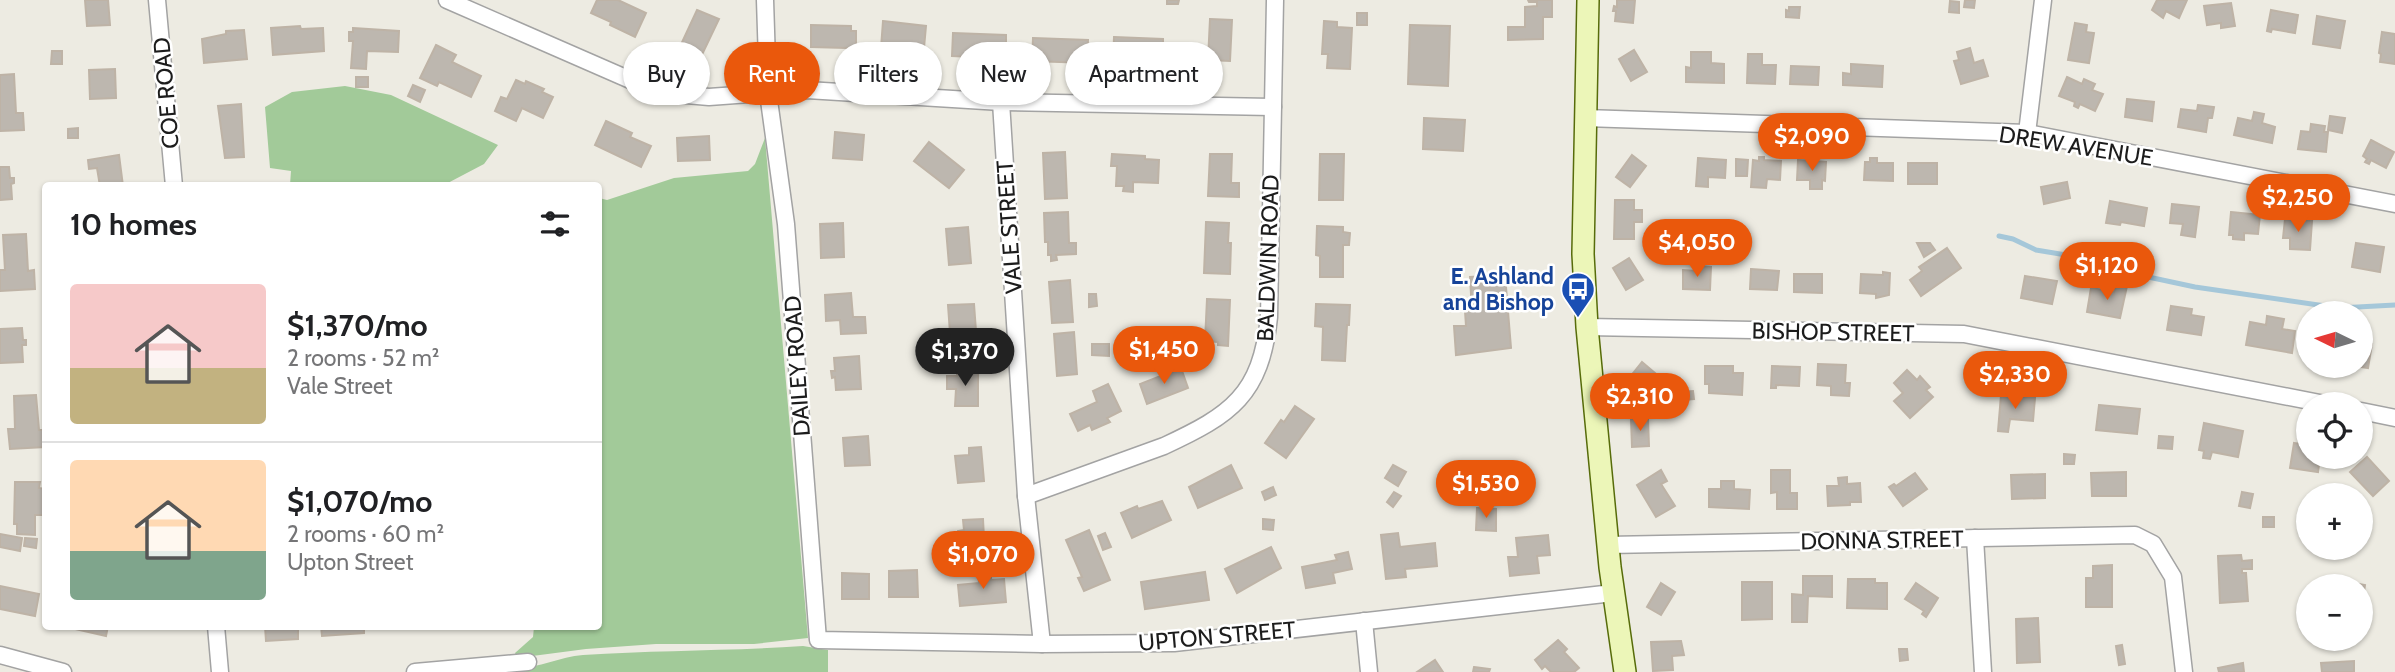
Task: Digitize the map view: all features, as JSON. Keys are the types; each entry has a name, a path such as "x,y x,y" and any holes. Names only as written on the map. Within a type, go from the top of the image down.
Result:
{"main road":[{"path":"1588,0 1583,254 1587,327 1613,593 1625,672"}],"street":[{"name":"COE ROAD","path":"157,0 174,182"},
{"path":"447,0 645,86 675,94 724,96"},
{"name":"DAILEY ROAD","path":"765,0 766,42"},
{"name":"BALDWIN ROAD","path":"1026,496 1184,436 1208,424 1230,408 1256,375 1265,349 1269,317 1275,0"},
{"path":"2026,133 2043,0"},
{"path":"820,91 956,99"},
{"path":"1051,103 1273,107"},
{"name":"DAILEY ROAD","path":"770,105 786,224 818,640"},
{"name":"VALE STREET","path":"1001,105 1026,496 1042,644"},
{"name":"DREW AVENUE","path":"1586,118 2026,133 2395,204"},
{"name":"BISHOP STREET","path":"1587,327 1964,334 2296,398"},
{"path":"2373,413 2395,418"},
{"name":"DONNA STREET","path":"1608,545 2135,535 2153,544 2173,577 2185,672"},
{"path":"1975,538 1983,672"},
{"name":"UPTON STREET","path":"818,640 1042,644 1174,643 1613,593"},
{"path":"1364,621 1369,672"},
{"path":"216,630 220,672"},
{"path":"2,661 63,672"},
{"path":"415,672 528,662"}],"green space":[{"path":"345,86 391,95 498,145 484,164 450,182 290,182 291,171 270,168 265,107 292,92"},
{"path":"765,138 808,638 754,644 656,644 517,658 515,653 533,637 534,630 602,630 602,199 607,200 674,178 748,171 755,164"},
{"path":"803,646 828,650 828,672 515,672 514,668 531,667 583,655"}],"building":[{"path":"85,0 108,0 110,25 87,26"},
{"path":"597,0 618,0 646,13 635,37 591,13"},
{"path":"1167,0 1179,0 1178,4 1167,4"},
{"path":"1528,0 1552,0 1552,17 1543,17 1543,39 1508,40 1508,27 1525,27 1525,7 1537,6 1537,2"},
{"path":"1617,0 1635,0 1633,23 1615,21 1616,11 1613,11 1614,6 1617,7"},
{"path":"1965,0 1975,0 1974,8 1964,7"},
{"path":"2157,0 2187,0 2179,18 2166,11 2163,18 2152,10"},
{"path":"1950,1 1959,2 1959,13 1949,12"},
{"path":"2231,3 2235,26 2221,28 2221,23 2207,25 2204,6"},
{"path":"1789,7 1800,7 1799,18 1786,17"},
{"path":"697,10 719,19 708,42 682,42"},
{"path":"2271,10 2298,15 2295,33 2272,29 2271,32 2267,31"},
{"path":"1357,13 1367,13 1367,25 1357,25"},
{"path":"2317,16 2345,21 2340,48 2313,44"},
{"path":"1210,19 1232,20 1230,61 1223,61 1223,42 1209,42"},
{"path":"883,21 926,26 925,42 881,42"},
{"path":"1324,21 1337,22 1337,27 1352,28 1350,69 1327,68 1328,54 1322,54"},
{"path":"2075,23 2087,25 2086,32 2094,33 2089,63 2068,60"},
{"path":"811,25 851,26 851,31 856,31 856,42 834,42 834,48 820,47 820,42 811,42"},
{"path":"1410,25 1450,26 1448,86 1408,84"},
{"path":"300,26 301,29 323,28 324,51 273,55 271,28"},
{"path":"353,28 399,31 398,52 367,51 366,69 351,68 353,41 349,41 349,32 353,32"},
{"path":"244,30 247,59 204,63 202,39 226,34 226,31"},
{"path":"2382,32 2395,34 2395,64 2380,62"},
{"path":"953,33 1006,35 1006,42 956,42 956,56 952,56"},
{"path":"1114,37 1163,39 1163,42 1114,42"},
{"path":"1033,38 1088,40 1065,42 1065,62 1051,62 1051,42 1033,42"},
{"path":"436,45 456,55 452,62 481,76 471,97 439,82 437,86 420,78"},
{"path":"1970,48 1974,63 1983,60 1988,76 1961,84 1954,61 1959,60 1957,52"},
{"path":"1634,50 1647,72 1631,81 1619,59"},
{"path":"52,51 62,51 62,64 51,64"},
{"path":"1691,52 1711,52 1711,63 1724,64 1724,83 1686,82 1686,67 1691,68"},
{"path":"1748,54 1762,54 1762,65 1776,65 1775,84 1747,83"},
{"path":"1851,64 1883,66 1882,87 1843,85 1843,73 1851,74"},
{"path":"1791,66 1819,67 1818,85 1790,84"},
{"path":"115,69 116,98 90,99 89,70"},
{"path":"14,74 16,113 23,113 24,130 0,131 0,75"},
{"path":"356,77 368,77 368,87 356,87"},
{"path":"2067,77 2082,84 2084,79 2095,84 2092,90 2103,94 2095,111 2080,104 2078,108 2074,106 2075,102 2059,96"},
{"path":"516,80 525,84 526,81 544,89 542,92 553,97 543,118 522,108 516,121 495,111 501,97 507,99"},
{"path":"413,85 425,90 420,102 408,96"},
{"path":"2127,99 2154,102 2152,121 2125,117"},
{"path":"241,104 244,157 225,158 218,106"},
{"path":"2198,105 2214,107 2212,118 2208,118 2206,132 2178,127 2181,109 2197,111"},
{"path":"2254,112 2264,114 2262,123 2275,127 2272,143 2234,135 2238,118 2252,121"},
{"path":"2330,116 2345,118 2342,133 2328,130"},
{"path":"1424,118 1465,120 1463,151 1423,149"},
{"path":"606,121 632,133 630,137 651,146 641,167 595,145"},
{"path":"2311,124 2325,126 2324,132 2328,132 2326,152 2298,149 2301,131 2310,132"},
{"path":"78,128 78,138 68,138 68,129"},
{"path":"835,132 864,135 862,160 833,158"},
{"path":"709,136 710,160 678,161 677,138"},
{"path":"2371,140 2394,152 2386,168 2371,160 2369,164 2365,162 2367,159 2363,156"},
{"path":"929,142 964,170 949,188 914,161"},
{"path":"1065,152 1067,198 1045,199 1043,153"},
{"path":"1112,154 1145,156 1145,159 1159,160 1158,183 1133,182 1133,192 1123,191 1124,186 1116,186 1117,166 1111,166"},
{"path":"1210,154 1232,154 1231,183 1239,183 1239,197 1208,196"},
{"path":"1320,154 1344,154 1343,200 1319,200"},
{"path":"119,155 122,182 99,182 97,168 89,169 88,160"},
{"path":"1632,155 1646,166 1630,187 1616,177"},
{"path":"1759,157 1781,161 1780,180 1767,179 1766,188 1751,187 1753,160 1759,161"},
{"path":"1698,158 1726,160 1725,178 1708,177 1708,187 1696,186"},
{"path":"1870,158 1877,158 1877,163 1893,163 1893,181 1864,180 1865,162 1870,162"},
{"path":"1736,159 1748,160 1747,176 1736,176"},
{"path":"1798,160 1826,162 1822,189 1810,189 1810,180 1797,180"},
{"path":"1908,163 1937,163 1937,184 1908,184"},
{"path":"0,167 9,167 10,178 14,178 14,183 11,184 12,199 0,200"},
{"path":"2067,182 2070,198 2044,204 2041,187"},
{"path":"1615,200 1634,200 1634,210 1642,210 1642,222 1634,222 1634,239 1614,239"},
{"path":"2110,201 2147,208 2144,226 2121,222 2120,225 2106,223"},
{"path":"2172,204 2199,207 2195,237 2181,235 2183,224 2170,223"},
{"path":"1068,212 1069,243 1076,243 1076,254 1056,255 1057,260 1051,261 1048,242 1045,242 1044,213"},
{"path":"2231,212 2260,215 2258,234 2244,233 2244,240 2233,239 2233,235 2229,235"},
{"path":"2285,219 2312,221 2310,250 2290,249 2290,238 2283,238"},
{"path":"1206,222 1229,223 1230,274 1204,273"},
{"path":"843,223 844,257 821,258 820,224"},
{"path":"1317,226 1343,227 1343,232 1350,233 1349,245 1343,245 1343,277 1320,277 1320,256 1316,255"},
{"path":"968,227 971,263 949,265 946,229"},
{"path":"26,234 28,271 34,270 35,289 0,291 0,270 5,270 3,235"},
{"path":"1917,243 1930,243 1935,250 1924,257"},
{"path":"2356,243 2384,247 2380,272 2352,267"},
{"path":"1947,248 1961,268 1921,296 1910,280 1922,271 1919,267"},
{"path":"1629,258 1643,280 1626,290 1613,268"},
{"path":"1697,266 1711,267 1710,290 1683,289 1683,270 1697,271"},
{"path":"1751,269 1779,271 1777,290 1750,289"},
{"path":"1883,272 1890,273 1889,295 1876,298 1876,294 1860,293 1861,274 1883,275"},
{"path":"1794,274 1822,274 1822,293 1794,292"},
{"path":"1505,275 1511,348 1456,355 1454,326 1466,326 1465,311 1472,311 1470,277"},
{"path":"2025,276 2057,281 2052,304 2021,298"},
{"path":"1070,280 1073,322 1052,323 1049,282"},
{"path":"2116,284 2127,286 2120,318 2087,312 2091,288 2114,292"},
{"path":"851,293 853,317 865,317 866,333 841,334 840,320 826,321 825,295"},
{"path":"1089,294 1096,294 1097,306 1089,307"},
{"path":"1207,299 1230,300 1228,346 1205,341"},
{"path":"974,304 976,331 950,333 948,305"},
{"path":"1316,304 1350,305 1345,361 1322,360 1323,327 1315,326"},
{"path":"2171,306 2192,309 2191,315 2204,317 2201,335 2167,330"},
{"path":"2267,316 2284,319 2282,329 2295,331 2292,353 2246,345 2250,322 2266,325"},
{"path":"22,328 23,340 26,340 26,345 22,345 23,362 0,363 0,329"},
{"path":"1074,332 1077,374 1057,376 1054,334"},
{"path":"1092,344 1109,344 1109,356 1092,355"},
{"path":"859,356 861,389 836,390 835,377 832,378 831,371 835,371 834,358"},
{"path":"1642,362 1656,374 1640,394 1626,382"},
{"path":"1818,364 1846,365 1845,383 1850,383 1849,396 1831,395 1831,386 1817,385"},
{"path":"1705,366 1733,366 1733,373 1743,373 1742,395 1709,393 1709,384 1705,384"},
{"path":"1772,366 1800,367 1799,386 1776,385 1776,388 1771,388"},
{"path":"1181,368 1188,388 1147,404 1140,384"},
{"path":"1907,370 1917,380 1920,376 1930,387 1926,390 1933,397 1910,418 1894,401 1903,393 1894,383"},
{"path":"957,372 978,372 978,406 955,406 956,389 947,389 947,376 957,376"},
{"path":"1108,384 1121,411 1107,418 1110,422 1092,430 1090,425 1078,431 1070,414 1097,402 1093,391"},
{"path":"1693,391 1694,399 1682,400 1681,392"},
{"path":"36,395 42,447 10,449 8,429 15,429 14,396"},
{"path":"2001,395 2035,398 2033,421 2010,419 2008,432 1998,431"},
{"path":"2099,405 2140,409 2137,434 2096,430"},
{"path":"1295,406 1314,419 1286,458 1265,443"},
{"path":"1631,419 1648,419 1649,446 1632,447"},
{"path":"2204,423 2243,431 2238,457 2212,452 2210,459 2203,458 2204,451 2199,450"},
{"path":"868,436 870,465 845,466 843,438"},
{"path":"2159,436 2173,437 2172,449 2158,448"},
{"path":"2294,443 2296,443 2296,469 2290,468"},
{"path":"981,447 984,481 958,483 955,456 969,455 969,448"},
{"path":"2064,454 2075,455 2074,464 2064,464"},
{"path":"2373,464 2389,481 2373,496 2373,483 2361,483 2350,472 2353,469 2373,469"},
{"path":"1231,465 1242,488 1198,508 1189,487"},
{"path":"1393,465 1406,472 1398,486 1385,478"},
{"path":"2297,469 2318,469 2318,472"},
{"path":"1661,470 1667,481 1661,484 1675,506 1656,517 1637,485"},
{"path":"1771,470 1790,470 1790,493 1797,493 1797,509 1777,509 1777,492 1771,493"},
{"path":"2126,472 2126,496 2092,496 2091,473"},
{"path":"1915,473 1927,489 1903,506 1889,487 1894,484 1896,486"},
{"path":"2045,474 2045,498 2012,499 2011,475"},
{"path":"1847,477 1847,484 1860,483 1861,502 1828,506 1827,486 1839,486 1838,478"},
{"path":"1721,481 1734,481 1734,489 1750,490 1749,509 1709,507 1709,489 1721,489"},
{"path":"15,482 40,482 42,515 35,515 35,535 17,534 17,524 14,524"},
{"path":"1273,487 1276,495 1265,500 1262,492"},
{"path":"1394,492 1401,496 1393,507 1387,502"},
{"path":"2242,492 2253,494 2250,508 2239,506"},
{"path":"1162,501 1171,520 1132,538 1121,513 1137,506 1138,509"},
{"path":"1477,508 1496,509 1496,531 1476,530"},
{"path":"2263,517 2274,517 2274,527 2263,527"},
{"path":"983,519 985,558 959,559 958,531 964,530 963,520"},
{"path":"1263,519 1274,520 1273,530 1263,529"},
{"path":"1089,530 1110,580 1084,591 1078,578 1082,577 1066,540"},
{"path":"1105,533 1111,547 1103,550 1098,536"},
{"path":"1398,533 1400,547 1435,543 1437,566 1405,569 1406,577 1386,579 1381,535"},
{"path":"0,534 22,538 20,551 0,547"},
{"path":"1548,535 1550,555 1537,556 1539,573 1510,576 1508,557 1518,557 1516,538"},
{"path":"25,538 37,539 36,548 24,546"},
{"path":"1271,547 1281,568 1237,593 1225,569"},
{"path":"1348,552 1352,569 1333,573 1335,583 1306,588 1302,567 1337,560 1335,555"},
{"path":"2241,555 2242,561 2252,560 2252,569 2242,569 2242,573 2246,573 2248,601 2220,603 2218,556"},
{"path":"2112,565 2112,607 2086,607 2086,578 2093,578 2093,566"},
{"path":"917,570 918,597 889,597 889,571"},
{"path":"991,572 991,580 1004,579 1006,602 960,606 958,585 979,583 978,573"},
{"path":"1205,572 1209,600 1145,609 1141,582"},
{"path":"842,573 869,574 869,599 842,599"},
{"path":"1803,576 1832,576 1832,597 1808,596 1807,622 1792,622 1792,594 1803,595"},
{"path":"1848,579 1875,579 1875,583 1887,583 1887,609 1847,608"},
{"path":"1742,582 1772,582 1772,619 1742,620"},
{"path":"1661,583 1675,592 1661,615 1647,607"},
{"path":"1916,583 1938,598 1926,617 1922,614 1924,611 1905,599"},
{"path":"0,586 39,594 35,616 0,609"},
{"path":"2038,618 2040,662 2017,663 2016,619"},
{"path":"79,630 107,630 106,636"},
{"path":"265,630 298,630 298,639 266,641"},
{"path":"321,630 364,630 364,633 322,636"},
{"path":"1558,640 1567,649 1564,652 1579,668 1574,672 1551,672 1545,666 1542,669 1535,660"},
{"path":"1681,641 1684,655 1672,656 1673,670 1653,671 1651,642"},
{"path":"2122,645 2125,664 2119,665 2116,646"},
{"path":"1899,649 1907,649 1908,660 1900,661"},
{"path":"1435,660 1443,672 1417,672"},
{"path":"2354,661 2354,672 2322,672 2321,663"},
{"path":"2243,663 2244,672 2219,672 2218,668"},
{"path":"1474,667 1490,669 1489,672 1473,672"}],"waterway":[{"path":"1999,236 2013,239 2036,250 2078,257 2111,269 2195,287 2339,308 2395,305"}],"place":[{"name":"E. Ashland and Bishop","path":"1578,319"}]}
